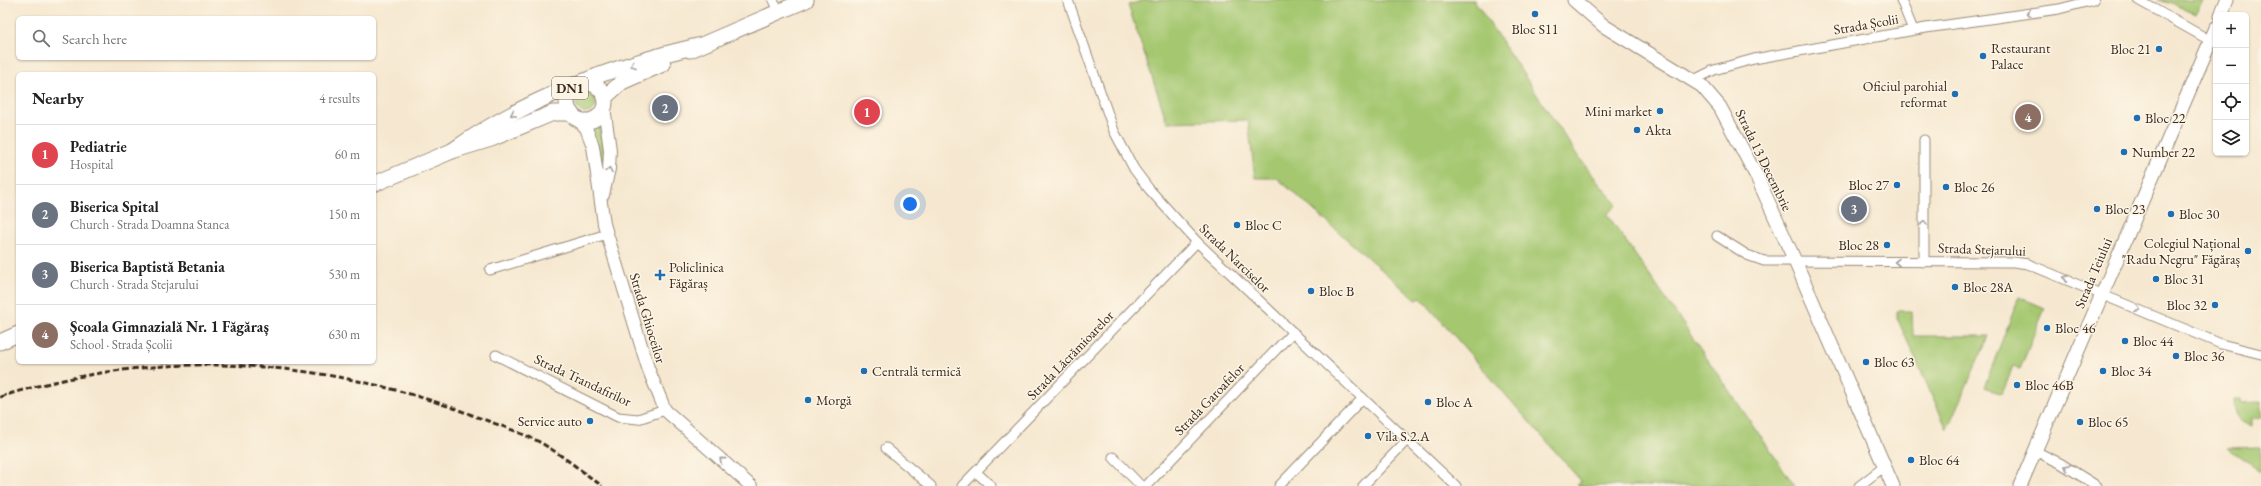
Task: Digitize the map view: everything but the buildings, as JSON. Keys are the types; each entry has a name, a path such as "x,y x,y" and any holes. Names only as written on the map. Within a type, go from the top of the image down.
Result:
{"main road":[{"name":"DN1","path":"376,183 452,151 491,139 553,113 573,115 584,121 593,120 598,117 610,90 622,82 698,46 775,6 806,0"},
{"name":"Strada 13 Decembrie","path":"1574,0 1604,26 1694,80 1714,97 1757,177 1796,261 1893,486"},
{"path":"2222,12 2228,0"},
{"name":"Strada Teiului","path":"2020,486 2213,36"},
{"name":"DN1","path":"452,151 489,126 578,85 656,56 698,46"},
{"name":"DN1","path":"573,115 567,100 569,94 578,85 584,83 596,86 604,102"},
{"path":"0,342 16,335"}],"street":[{"name":"Strada Narciselor","path":"1068,0 1105,110 1123,150 1149,189 1197,242 1454,485"},
{"path":"1901,0 1913,30"},
{"name":"Strada Școlii","path":"1694,80 1714,70 1754,59 1913,30 2059,9 2094,0"},
{"path":"2138,0 2211,41"},
{"name":"Strada Ghioceilor","path":"601,208 610,161 604,102"},
{"name":"Strada Ghioceilor","path":"573,115 586,128 596,154 601,208 607,234 648,368 665,410"},
{"name":"Strada Stejarului","path":"1924,140 1924,262"},
{"path":"490,270 607,234"},
{"path":"1717,236 1756,259 1796,261"},
{"name":"Strada Lăcrămioarelor","path":"962,486 1197,242"},
{"name":"Strada Stejarului","path":"1796,261 2014,262 2028,264 2221,344 2261,354"},
{"name":"Strada Garoafelor","path":"1146,486 1293,332"},
{"name":"Strada Trandafirilor","path":"496,355 618,417 638,419 665,410"},
{"path":"1279,486 1363,398"},
{"path":"665,410 751,486"},
{"path":"1363,486 1407,440"},
{"path":"886,448 931,486"},
{"path":"2035,451 2060,463 2097,486"},
{"path":"1113,457 1142,486"},
{"path":"1859,486 1884,466"},
{"path":"976,472 991,486"}],"green space":[{"path":"1145,0 1474,0 1577,155 1617,205 1607,214 1795,486 1577,486 1581,481 1421,298 1416,300 1277,178 1255,178 1248,120 1167,122 1128,5"},
{"path":"2159,0 2202,0 2197,13"},
{"path":"586,93 593,96 596,103 593,110 586,113 579,110 576,103 579,96"},
{"path":"599,123 605,160 602,169 590,128"},
{"path":"2019,297 2045,308 2020,369 2013,367 2002,394 1984,387"},
{"path":"1897,311 1912,311 1913,336 1989,336 1947,429 1897,318"},
{"path":"2234,399 2241,399 2241,403 2261,402 2261,418 2251,418 2251,426 2242,422 2237,417"},
{"path":"2261,447 2261,472 2228,448"}],"railway":[{"path":"0,397 58,381 118,371 177,365 238,366 297,371 357,381 415,396 508,428 543,444 602,486"}],"place":[{"name":"Bloc S11","path":"1535,14"},
{"name":"Bloc 21","path":"2159,49"},
{"name":"Restaurant Palace","path":"1983,56"},
{"name":"Oficiul parohial reformat","path":"1955,94"},
{"name":"Biserica Spital","path":"665,108"},
{"name":"Mini market","path":"1660,111"},
{"name":"Pediatrie","path":"867,112"},
{"name":"Școala Gimnazială Nr. 1 Făgăraș","path":"2028,117"},
{"name":"Bloc 22","path":"2137,118"},
{"name":"Akta","path":"1637,130"},
{"name":"Number 22","path":"2124,152"},
{"name":"Bloc 27","path":"1897,185"},
{"name":"Bloc 26","path":"1946,187"},
{"name":"Biserica Baptistă Betania","path":"1854,209"},
{"name":"Bloc 23","path":"2097,209"},
{"name":"Bloc 30","path":"2171,214"},
{"name":"Bloc C","path":"1237,225"},
{"name":"Bloc 28","path":"1887,245"},
{"name":"Colegiul Național \"Radu Negru\" Făgăraș","path":"2248,251"},
{"name":"Policlinica Făgăraș","path":"660,275"},
{"name":"Bloc 31","path":"2156,279"},
{"name":"Bloc 28A","path":"1955,287"},
{"name":"Bloc B","path":"1311,291"},
{"name":"Bloc 32","path":"2215,305"},
{"name":"Bloc 46","path":"2047,328"},
{"name":"Bloc 44","path":"2125,341"},
{"name":"Bloc 36","path":"2176,356"},
{"name":"Bloc 63","path":"1866,362"},
{"name":"Centrală termică","path":"864,371"},
{"name":"Bloc 34","path":"2103,371"},
{"name":"Bloc 46B","path":"2017,385"},
{"name":"Morgă","path":"808,400"},
{"name":"Bloc A","path":"1428,402"},
{"name":"Service auto","path":"590,421"},
{"name":"Bloc 65","path":"2080,422"},
{"name":"Vila S.2.A","path":"1368,436"},
{"name":"Bloc 64","path":"1911,460"}]}
